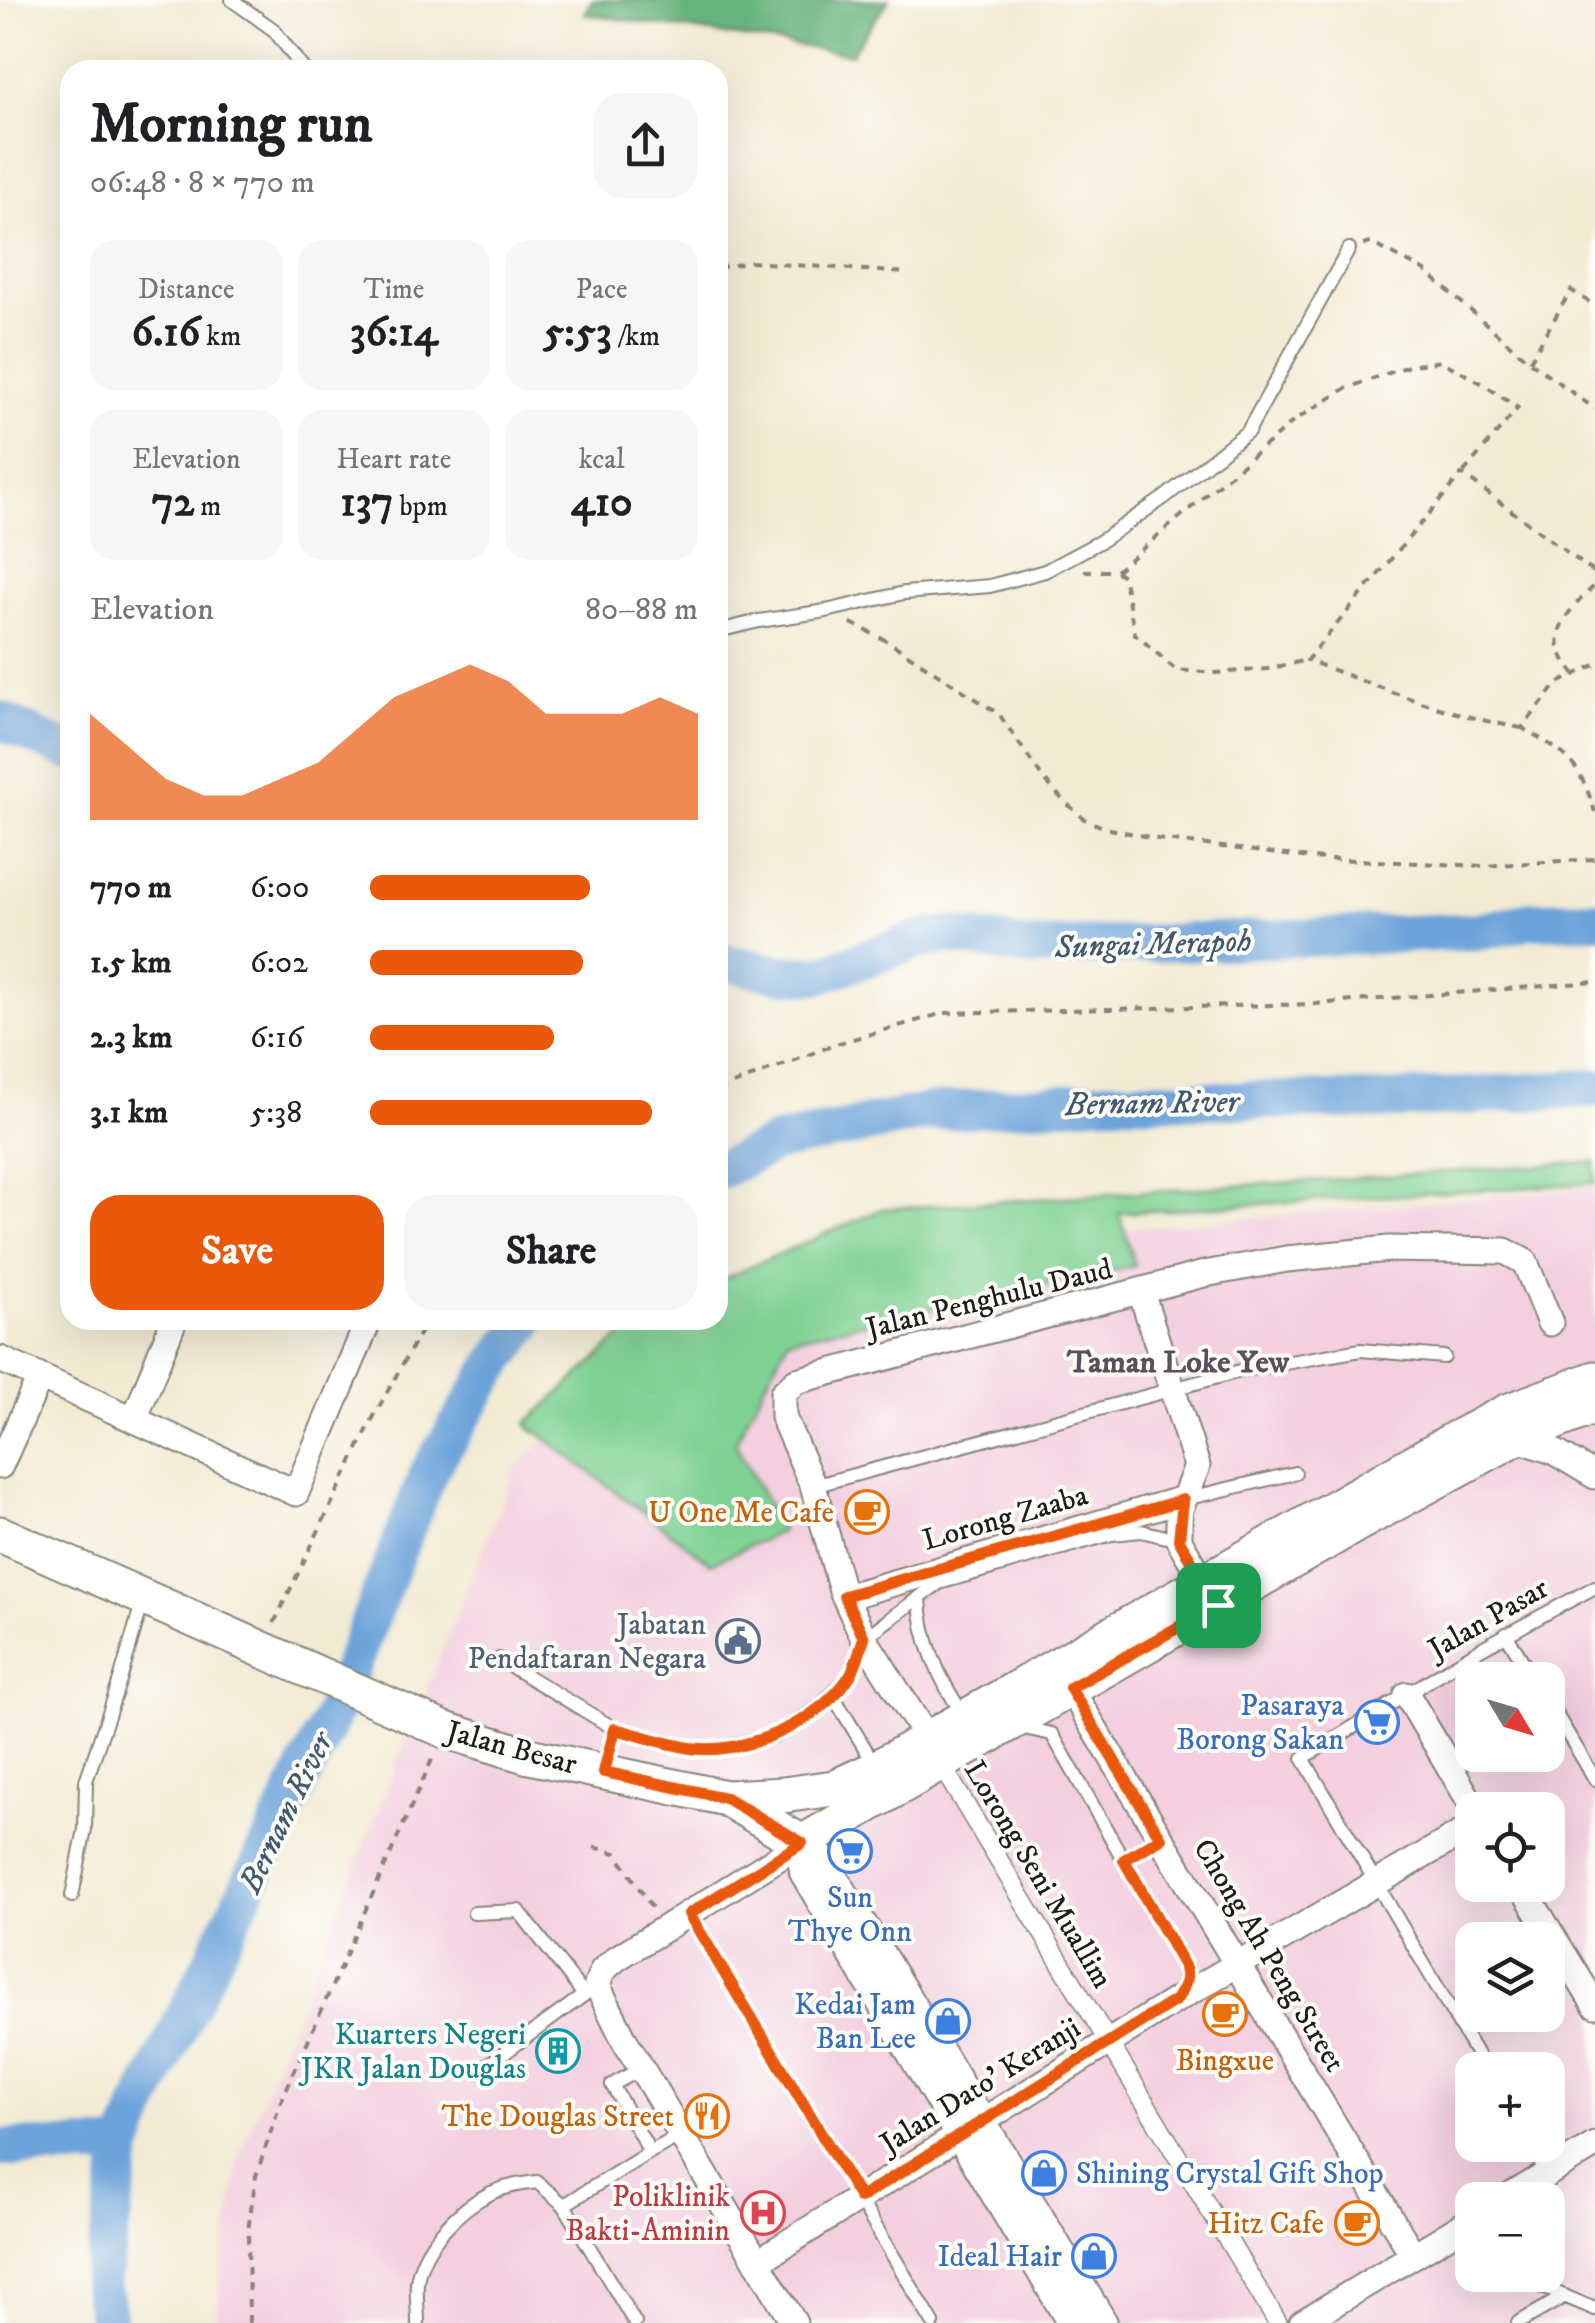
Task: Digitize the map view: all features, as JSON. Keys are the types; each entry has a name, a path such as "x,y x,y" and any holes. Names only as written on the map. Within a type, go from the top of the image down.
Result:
{"main road":[{"path":"726,1798 834,1788 877,1768 1008,1725 1211,1595 1264,1546 1456,1438 1508,1412 1595,1378"},
{"path":"802,1843 934,1752 966,1718 1360,1522 1514,1438 1595,1406"},
{"name":"Jalan Besar","path":"0,1534 431,1724 529,1756 726,1798"},
{"path":"802,1843 834,1788"},
{"path":"726,1798 802,1843"}],"street":[{"name":"Jalan Penghulu Daud","path":"934,1752 864,1638 844,1596 813,1486 783,1417 783,1392 796,1380 1204,1274 1287,1258 1389,1249 1505,1251 1525,1262 1550,1324"},
{"path":"1141,1292 1197,1466 1183,1500 1179,1540 1211,1595"},
{"path":"134,1420 170,1330"},
{"path":"0,1359 296,1493 364,1330"},
{"path":"0,1466 40,1377"},
{"path":"1514,1438 1554,1451 1595,1476"},
{"name":"Lorong Zaaba","path":"844,1596 1183,1500"},
{"name":"Chong Ah Peng Street","path":"1070,1688 1413,2256"},
{"path":"1408,1695 1465,1792"},
{"name":"Lorong Seni Muallim","path":"934,1752 1278,2323"},
{"name":"Jalan Dato' Keranji","path":"757,2262 1176,2000 1455,1837"},
{"path":"794,2323 603,2002 590,1990 617,1958 802,1843 824,1861 972,2128 1073,2323"},
{"path":"1531,1902 1595,2005"},
{"path":"972,2128 1102,2323"},
{"path":"1534,2182 1595,2145"},
{"path":"1302,2323 1455,2233"}],"lane":[{"path":"232,0 274,30 296,60"},
{"path":"728,629 826,612 904,593 990,586 1044,571 1101,541 1165,497 1248,431 1349,249"},
{"path":"813,1486 1260,1367 1362,1350 1444,1357"},
{"path":"1183,1500 1294,1472"},
{"path":"499,1659 615,1729 712,1750 776,1736 802,1721 850,1676 864,1638 939,1583 1112,1534 1141,1531 1179,1540"},
{"name":"Jalan Pasar","path":"1375,1884 1302,1758 1506,1634 1595,1587"},
{"path":"72,1896 86,1828 86,1781 122,1678 144,1598"},
{"path":"920,1598 920,1620 943,1681 966,1718"},
{"path":"1506,1634 1523,1662"},
{"path":"832,1694 877,1768"},
{"path":"1008,1725 1052,1734 1187,1972 1185,1986 1176,2000"},
{"path":"604,1772 615,1729"},
{"path":"1565,1730 1595,1779"},
{"path":"1124,1860 1161,1838"},
{"path":"1375,1884 1475,2052"},
{"path":"474,1913 519,1911 590,1990 478,2072"},
{"path":"689,1914 933,2323"},
{"path":"642,2068 612,2085 650,2152"},
{"path":"564,2205 680,2135"},
{"path":"1540,2162 1547,2174"},
{"path":"418,2323 418,2280 428,2252 448,2226 486,2195 537,2182 564,2205 635,2323"},
{"path":"1555,2292 1595,2309"},
{"path":"1518,2323 1565,2296"}],"path":[{"path":"1349,249 1371,243 1424,270 1530,361 1595,409"},
{"path":"728,266 752,262 908,273"},
{"path":"1530,361 1571,290 1595,306"},
{"path":"1116,571 1295,420 1345,388 1408,366 1441,361 1518,408 1307,660"},
{"path":"1462,474 1595,573"},
{"path":"1044,571 1116,571 1123,576 1135,634 1176,670 1216,673 1267,669 1307,660 1490,723 1522,728 1563,750 1586,783 1595,812"},
{"path":"1576,674 1560,657 1556,633 1572,608 1595,585"},
{"path":"826,612 889,642 999,714 1062,800 1084,819 1106,828 1158,839 1311,858 1484,866 1595,858"},
{"path":"1522,728 1558,683 1595,665"},
{"path":"728,1086 840,1043 944,1013 1315,1004 1595,982"},
{"path":"268,1653 374,1416 421,1330"},
{"path":"248,2323 248,2230 256,2176 280,2104 431,1724"},
{"path":"594,1847 616,1853 665,1929"}],"shaded area":[{"path":"1595,1187 1595,2323 215,2323 239,2157 516,1467 670,1330 728,1330 728,1316 918,1248"}],"green space":[{"path":"592,0 889,0 851,54 585,14"},
{"path":"1595,1162 1595,1183 1119,1213 1135,1266 788,1339 735,1443 782,1531 711,1563 526,1424 628,1330 728,1330 728,1277 882,1209"}],"waterway":[{"name":"Sungai Merapoh","path":"0,720 60,747"},
{"name":"Sungai Merapoh","path":"728,963 782,974 818,975 916,941 947,935 1029,948 1484,931 1530,920 1595,919"},
{"name":"Bernam River","path":"728,1166 776,1143 929,1112 1110,1099 1381,1101 1595,1088"},
{"name":"Bernam River","path":"108,2323 101,2283 124,2148 141,2105 331,1718 429,1471 520,1330"},
{"path":"0,2148 124,2148"}],"place":[{"name":"U One Me Cafe","path":"867,1512"},
{"name":"Jabatan Pendaftaran Negara","path":"738,1641"},
{"name":"Pasaraya Borong Sakan","path":"1377,1722"},
{"name":"Sun Thye Onn","path":"850,1851"},
{"name":"Bingxue","path":"1225,2014"},
{"name":"Kedai Jam Ban Lee","path":"948,2021"},
{"name":"Kuarters Negeri JKR Jalan Douglas","path":"558,2051"},
{"name":"The Douglas Street","path":"707,2116"},
{"name":"Shining Crystal Gift Shop","path":"1044,2173"},
{"name":"Poliklinik Bakti-Aminin","path":"763,2213"},
{"name":"Hitz Cafe","path":"1357,2223"},
{"name":"Ideal Hair","path":"1094,2256"}],"district":[{"name":"Taman Loke Yew","path":"1178,1361"}],"route":[{"path":"1183,1500 1179,1540 1218,1605 1070,1688 1161,1838 1124,1860 1187,1972 1185,1986 1176,2000 860,2198 689,1914 802,1843 726,1798 604,1772 615,1729 712,1750 776,1736 802,1721 850,1676 864,1638 844,1596 1183,1500"}]}
